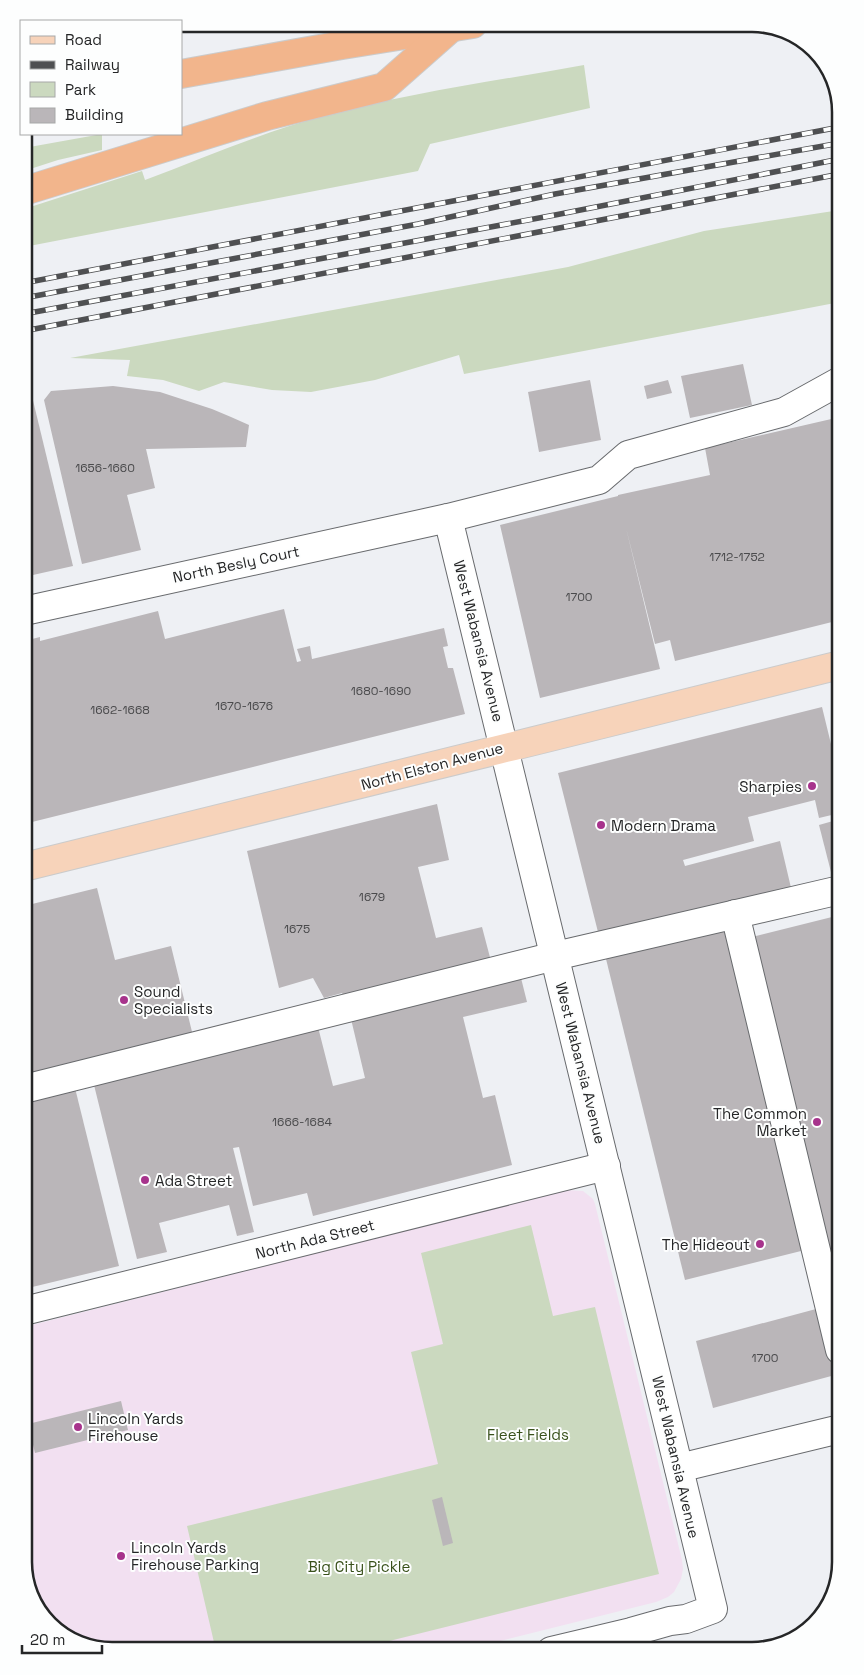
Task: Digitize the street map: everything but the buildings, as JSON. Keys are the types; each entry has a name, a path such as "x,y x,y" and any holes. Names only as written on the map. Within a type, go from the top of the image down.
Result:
{"highway":[{"path":"182,74 418,33"},
{"path":"33,188 267,116 384,86 454,33"}],"main road":[{"name":"North Elston Avenue","path":"32,865 291,803 504,747 832,667"}],"street":[{"name":"North Besly Court","path":"33,609 448,518 599,480 628,455 784,412 832,385"},
{"name":"West Wabansia Avenue","path":"448,518 713,1609 686,1619 670,1621 589,1642"},
{"path":"32,1087 555,956 832,892"},
{"path":"735,914 832,1317"},
{"name":"North Ada Street","path":"32,1309 606,1166"},
{"path":"679,1468 832,1431"}],"shaded area":[{"path":"566,1190 583,1191 593,1199 595,1204 682,1560 681,1579 674,1592 656,1602 496,1642 107,1642 87,1638 68,1629 49,1611 39,1593 33,1570 32,1325"}],"green space":[{"path":"584,65 590,108 430,144 418,171 33,245 33,206 142,171 145,180 276,130 320,117 385,101"},
{"path":"102,135 102,150 33,168 33,146"},
{"path":"832,211 832,304 464,374 459,355 375,380 311,392 272,390 224,382 199,391 163,380 127,376 130,360 70,358 568,267 704,231"},
{"name":"Fleet Fields","path":"531,1225 553,1316 595,1307 659,1574 385,1642 214,1642 187,1526 438,1464 411,1352 443,1344 421,1253"}],"railway":[{"path":"33,281 832,129"},
{"path":"33,296 418,224 555,194 832,144"},
{"path":"33,312 555,215 832,161"},
{"path":"33,329 832,176"}],"place":[{"name":"Sharpies","path":"812,786"},
{"name":"Modern Drama","path":"601,825"},
{"name":"Sound Specialists","path":"124,1000"},
{"name":"The Common Market","path":"817,1122"},
{"name":"Ada Street","path":"145,1180"},
{"name":"The Hideout","path":"760,1244"},
{"name":"Lincoln Yards Firehouse","path":"78,1427"},
{"name":"Lincoln Yards Firehouse Parking","path":"121,1556"}],"park label":[{"name":"Big City Pickle","path":"359,1566"}]}
